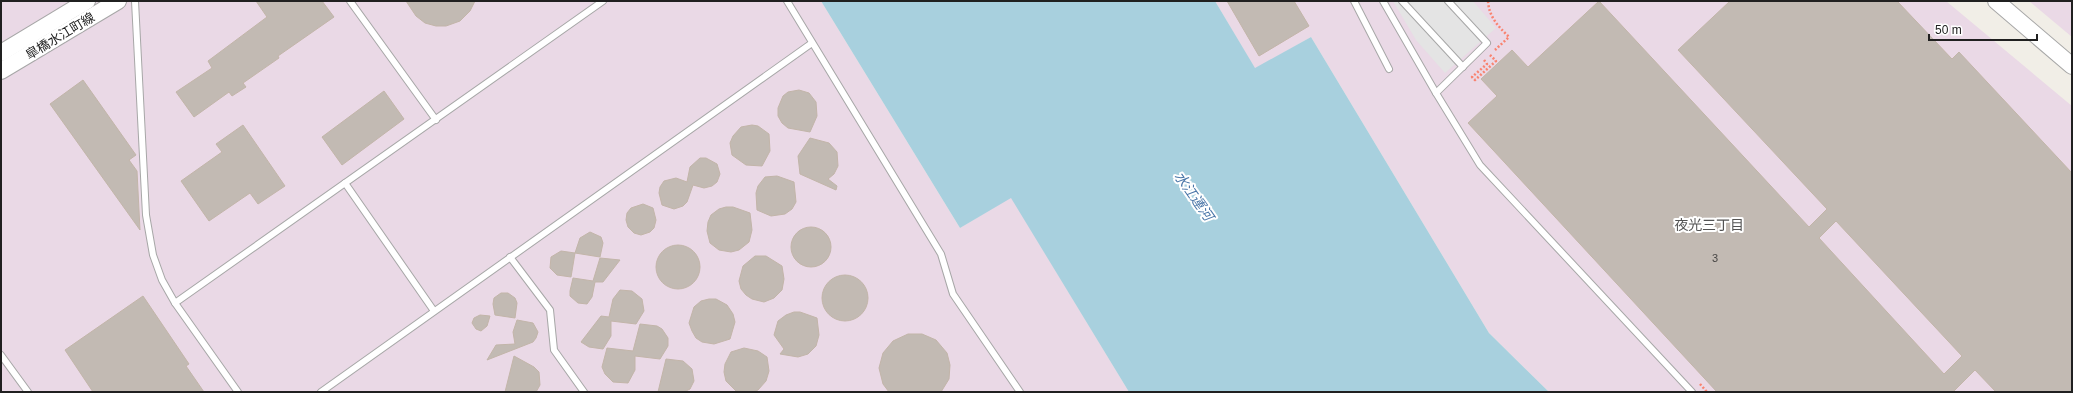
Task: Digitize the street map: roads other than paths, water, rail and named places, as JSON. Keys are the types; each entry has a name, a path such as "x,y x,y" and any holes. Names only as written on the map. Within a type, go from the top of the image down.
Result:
{"street":[{"name":"皐橋水江町線","path":"1,53 87,1"},
{"name":"皐橋水江町線","path":"1,71 118,1"},
{"path":"1996,1 2072,66"}],"lane":[{"path":"134,1 141,143 148,237 162,280 175,303 238,392"},
{"path":"350,1 436,120"},
{"path":"175,303 603,1"},
{"path":"787,1 941,254 953,294 1020,392"},
{"path":"1354,1 1389,69"},
{"path":"1383,1 1436,93 1480,165 1692,392"},
{"path":"1402,1 1463,66"},
{"path":"1436,93 1487,43 1448,1"},
{"path":"321,392 812,43"},
{"path":"345,184 434,311"},
{"path":"510,257 550,310 554,350 584,392"},
{"path":"1,355 28,392"}],"water":[{"name":"水江運河","path":"821,1 1215,1 1255,68 1311,37 1489,333 1549,392 1129,392 1011,198 960,228"}],"district":[{"name":"夜光三丁目","path":"1709,225"}]}
